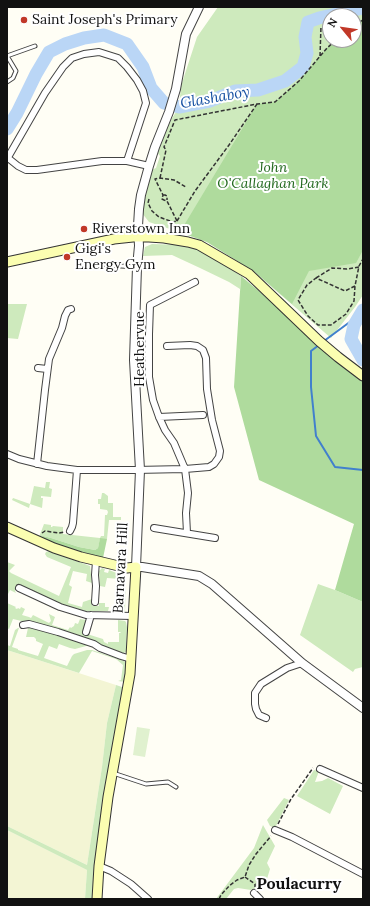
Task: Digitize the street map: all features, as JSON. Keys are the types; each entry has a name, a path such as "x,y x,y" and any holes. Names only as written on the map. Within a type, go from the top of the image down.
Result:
{"main road":[{"path":"7,262 114,239 139,236 176,240 199,245 249,274 319,341 363,376"},
{"path":"7,527 54,548 96,561 127,568 136,567"},
{"name":"Barnavara Hill","path":"97,899 99,866 108,797 128,690 132,659 136,567"}],"street":[{"name":"Barnavara Hill","path":"136,567 140,470 134,360 139,209 148,166 154,147 169,112 176,89 186,34 199,7"},
{"path":"127,161 146,103 143,91 127,66 118,58 99,52 84,54 72,58 63,68 45,92 8,158 26,170 37,170 102,161 127,161 148,166"},
{"name":"Heathervue","path":"187,533 186,512 188,493 185,469 174,443 165,430 153,400 149,377 149,334 150,305 195,282"},
{"path":"37,464 49,359 62,328 65,316 68,310 71,309"},
{"name":"Heathervue","path":"7,454 37,464 77,470 185,469 208,467 214,464 219,457 220,451 212,420 207,389 206,358 203,350 198,346 190,345 167,346"},
{"path":"38,368 47,369"},
{"path":"159,417 203,415"},
{"path":"70,531 73,523 77,470"},
{"path":"154,528 215,538"},
{"path":"95,602 96,561"},
{"path":"136,567 199,576 212,584 302,663 363,708"},
{"path":"19,588 60,606 86,615 133,616"},
{"path":"86,632 91,615"},
{"path":"23,625 29,624 46,628 94,644 100,648 132,659"},
{"path":"266,718 259,715 256,709 255,693 261,684 287,668 302,663"},
{"path":"320,769 363,788"},
{"path":"275,830 292,837 363,874"},
{"path":"99,866 111,871 148,899"},
{"path":"254,893 260,899"}],"lane":[{"path":"7,82 13,78 16,71 7,56 34,46"},
{"path":"106,265 137,267"},
{"path":"113,773 146,784 168,782 176,787"}],"path":[{"path":"320,56 321,26"},
{"path":"160,178 166,150 164,147 175,120 257,104 275,102 299,81 327,48"},
{"path":"177,222 194,191 229,145 257,104"},
{"path":"154,179 160,178 174,180 186,187"},
{"path":"154,179 163,194 167,196 167,201 177,222"},
{"path":"152,183 154,179"},
{"path":"163,194 162,199 167,201"},
{"path":"149,198 148,203 152,212 165,220 177,222"},
{"path":"359,267 347,269 332,268 307,285 298,300 308,316 318,325 332,325 346,314 354,301 359,267 363,259"},
{"path":"316,278 345,291 355,286"},
{"path":"38,542 42,533 45,531 63,533 70,531"},
{"path":"245,876 255,884 254,893"}],"green space":[{"name":"John O'Callaghan Park","path":"218,7 360,7 322,8 322,48 362,48 362,8 359,8 363,7 363,295 331,338 253,271 207,242 149,222 142,213 149,171 156,168 160,156 155,150 179,107 181,86 197,37","holes":["293,74 285,81 235,91","235,91 210,101 184,106"]},
{"name":"John O'Callaghan Park","path":"362,21 363,250 356,263 309,271 292,304 255,272 207,242 180,232 257,104 275,102 299,81 327,48 362,48"},
{"path":"152,244 184,245 194,247 215,258 241,276 240,289 229,282 172,255 143,256 145,247"},
{"path":"241,276 363,378 363,602 335,590 354,524 259,480 234,387"},
{"path":"7,304 27,304 18,339 7,338"},
{"path":"46,482 50,482 49,488 52,489 51,497 41,496 41,498 43,498 42,508 30,504 34,486 45,488"},
{"path":"102,493 108,496 108,503 113,503 113,517 121,517 121,520 109,520 107,539 100,539 98,548 95,550 79,547 43,536 55,544 103,559 55,545 39,537 44,524 51,525 51,527 63,527 63,534 100,538 101,536 104,536 105,515 107,515 108,512 107,510 100,509 100,504 98,504 98,499 101,499"},
{"path":"13,498 30,504 29,508 12,500"},
{"path":"43,536 79,547 95,550 98,548 100,538 107,539 103,558 55,544 41,538"},
{"path":"49,551 90,566 92,583 86,581 87,574 73,571 69,585 72,587 68,603 82,607 83,602 92,599 92,606 99,606 99,603 105,603 105,607 109,607 108,611 85,611 61,604 19,584 15,591 16,593 10,590 7,596 7,562 15,565 9,571 11,573 59,596 71,567 47,557 45,554"},
{"path":"102,568 105,569 104,572 108,573 109,570 126,578 125,612 119,612 120,595 122,595 122,592 119,592 120,579 107,578 105,587 100,586 99,571"},
{"path":"318,584 363,602 363,667 355,669 353,672 300,635"},
{"path":"7,603 16,607 15,608 17,609 20,609 21,607 25,609 22,615 31,618 33,615 49,623 51,621 49,614 55,617 52,625 68,630 70,627 71,628 74,626 75,623 78,624 80,619 86,620 82,633 103,639 104,642 108,644 108,642 119,642 119,633 121,632 118,632 118,620 125,621 127,627 126,652 121,654 47,627 13,619 9,629 7,628"},
{"path":"18,628 12,647 38,656 43,644 36,641 34,637 26,637 28,628 51,632 90,645 75,649 59,644 57,649 49,646 44,658 67,666 74,654 92,650 124,661 126,663 125,682 118,681 121,680 123,665 116,659 92,651 79,673 7,650 7,645 10,646 15,630"},
{"path":"7,650 116,685 107,723 87,865 7,826"},
{"path":"116,685 125,688 93,899 85,899 87,870 7,830 7,826 87,865 107,723"},
{"path":"137,727 150,729 145,757 133,755"},
{"path":"314,770 319,771 315,782 328,778 343,786 330,814 297,796"},
{"path":"284,798 289,800 275,828 270,826 267,820"},
{"path":"263,825 275,846 267,863 270,869 266,882 251,890 238,888 234,889 226,899 216,899 254,848"},
{"path":"7,830 87,870 85,899 7,899"}],"waterway":[{"name":"Glashaboy","path":"7,129 49,52 65,44 84,38 104,35 127,44 143,67 151,88 164,103 179,107 210,101 235,91 258,90 285,81 303,67 307,53 305,37 308,22 363,8"},
{"name":"Glashaboy","path":"363,310 354,325 351,339 363,360"},
{"path":"324,341 362,313"},
{"path":"319,345 311,351 311,387 316,436 335,467 363,470"}],"place":[{"name":"Saint Joseph's Primary","path":"24,20"},
{"name":"Riverstown Inn","path":"84,229"},
{"name":"Gigi's Energy Gym","path":"67,257"}],"district":[{"name":"Poulacurry","path":"299,884"}]}
